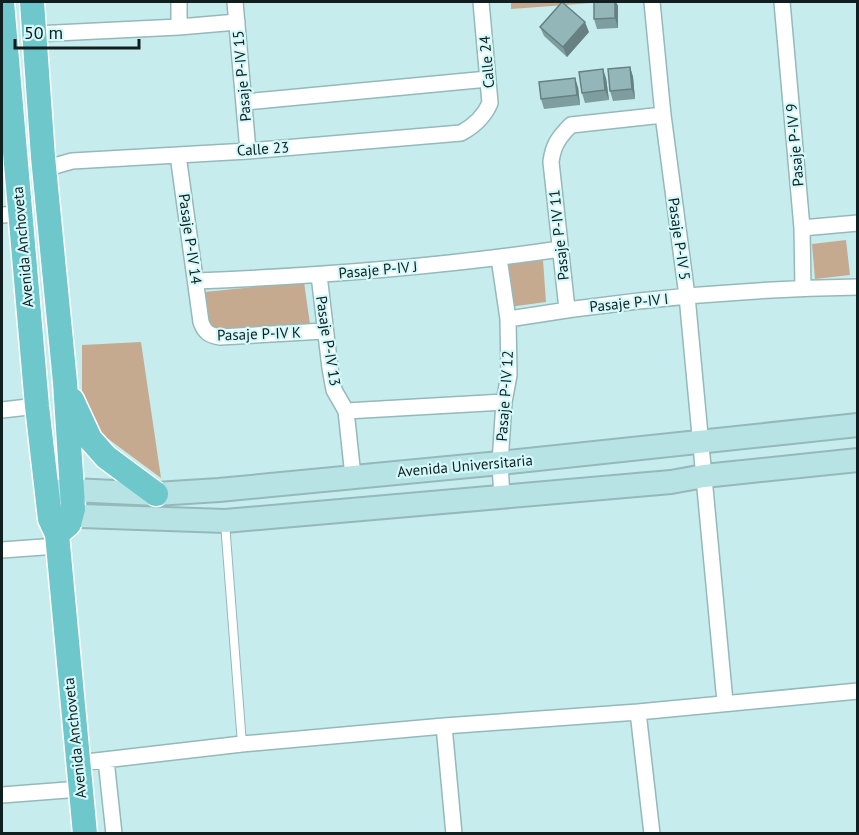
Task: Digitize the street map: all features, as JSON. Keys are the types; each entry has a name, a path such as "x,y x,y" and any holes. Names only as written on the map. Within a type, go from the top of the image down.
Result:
{"main road":[{"name":"Avenida Anchoveta","path":"2,2 11,214 57,521 85,834"},
{"name":"Avenida Anchoveta","path":"32,2 44,169 65,382 73,509 57,521"},
{"path":"65,382 90,439 106,458 156,494"},
{"name":"Avenida Universitaria","path":"72,490 156,494 219,490 858,425"},
{"path":"57,521 225,521 671,482 704,476 858,460"}],"street":[{"path":"178,27 179,2"},
{"name":"Pasaje P-IV 15","path":"236,2 248,151"},
{"name":"Calle 24","path":"479,120 490,103 481,2"},
{"name":"Pasaje P-IV 5","path":"652,2 663,115 687,296 725,702"},
{"name":"Pasaje P-IV 9","path":"782,2 802,228 803,288"},
{"path":"35,34 237,22"},
{"path":"245,102 488,79"},
{"name":"Pasaje P-IV 11","path":"567,309 551,162 553,147 560,135 571,125 663,115"},
{"name":"Calle 23","path":"44,169 72,161 248,151 451,135 469,129 479,120"},
{"name":"Pasaje P-IV 14","path":"178,155 201,322"},
{"path":"802,228 858,223"},
{"name":"Pasaje P-IV J","path":"196,281 319,275 499,258 560,249"},
{"name":"Pasaje P-IV 12","path":"499,258 508,318 509,375 504,402 500,463 502,498"},
{"name":"Pasaje P-IV 13","path":"319,275 324,331 334,390 346,411 353,476"},
{"name":"Pasaje P-IV I","path":"508,318 687,296 803,288 858,287"},
{"name":"Pasaje P-IV K","path":"201,322 209,335 220,337 324,331"},
{"path":"346,411 504,402"},
{"path":"2,410 38,406"},
{"path":"2,550 57,521"},
{"path":"78,763 242,744 638,712 858,691"},
{"path":"638,712 652,834"},
{"path":"444,726 454,834"},
{"path":"106,760 114,834"},
{"path":"2,795 80,789"}],"lane":[{"path":"225,521 242,744"}],"shaded area":[{"path":"511,2 606,2 511,9"},
{"path":"846,240 850,275 815,279 812,244"},
{"path":"543,260 546,302 509,307 506,265"},
{"path":"304,282 310,324 210,334 205,292"},
{"path":"141,342 161,478 103,435 82,399 82,345"}],"building":[{"path":"562,2 585,22 563,47 540,27"},
{"path":"594,2 615,2 615,18 594,19"},
{"path":"630,67 632,89 610,91 608,69"},
{"path":"603,69 605,90 582,93 579,72"},
{"path":"575,78 577,95 541,99 539,82"}]}
